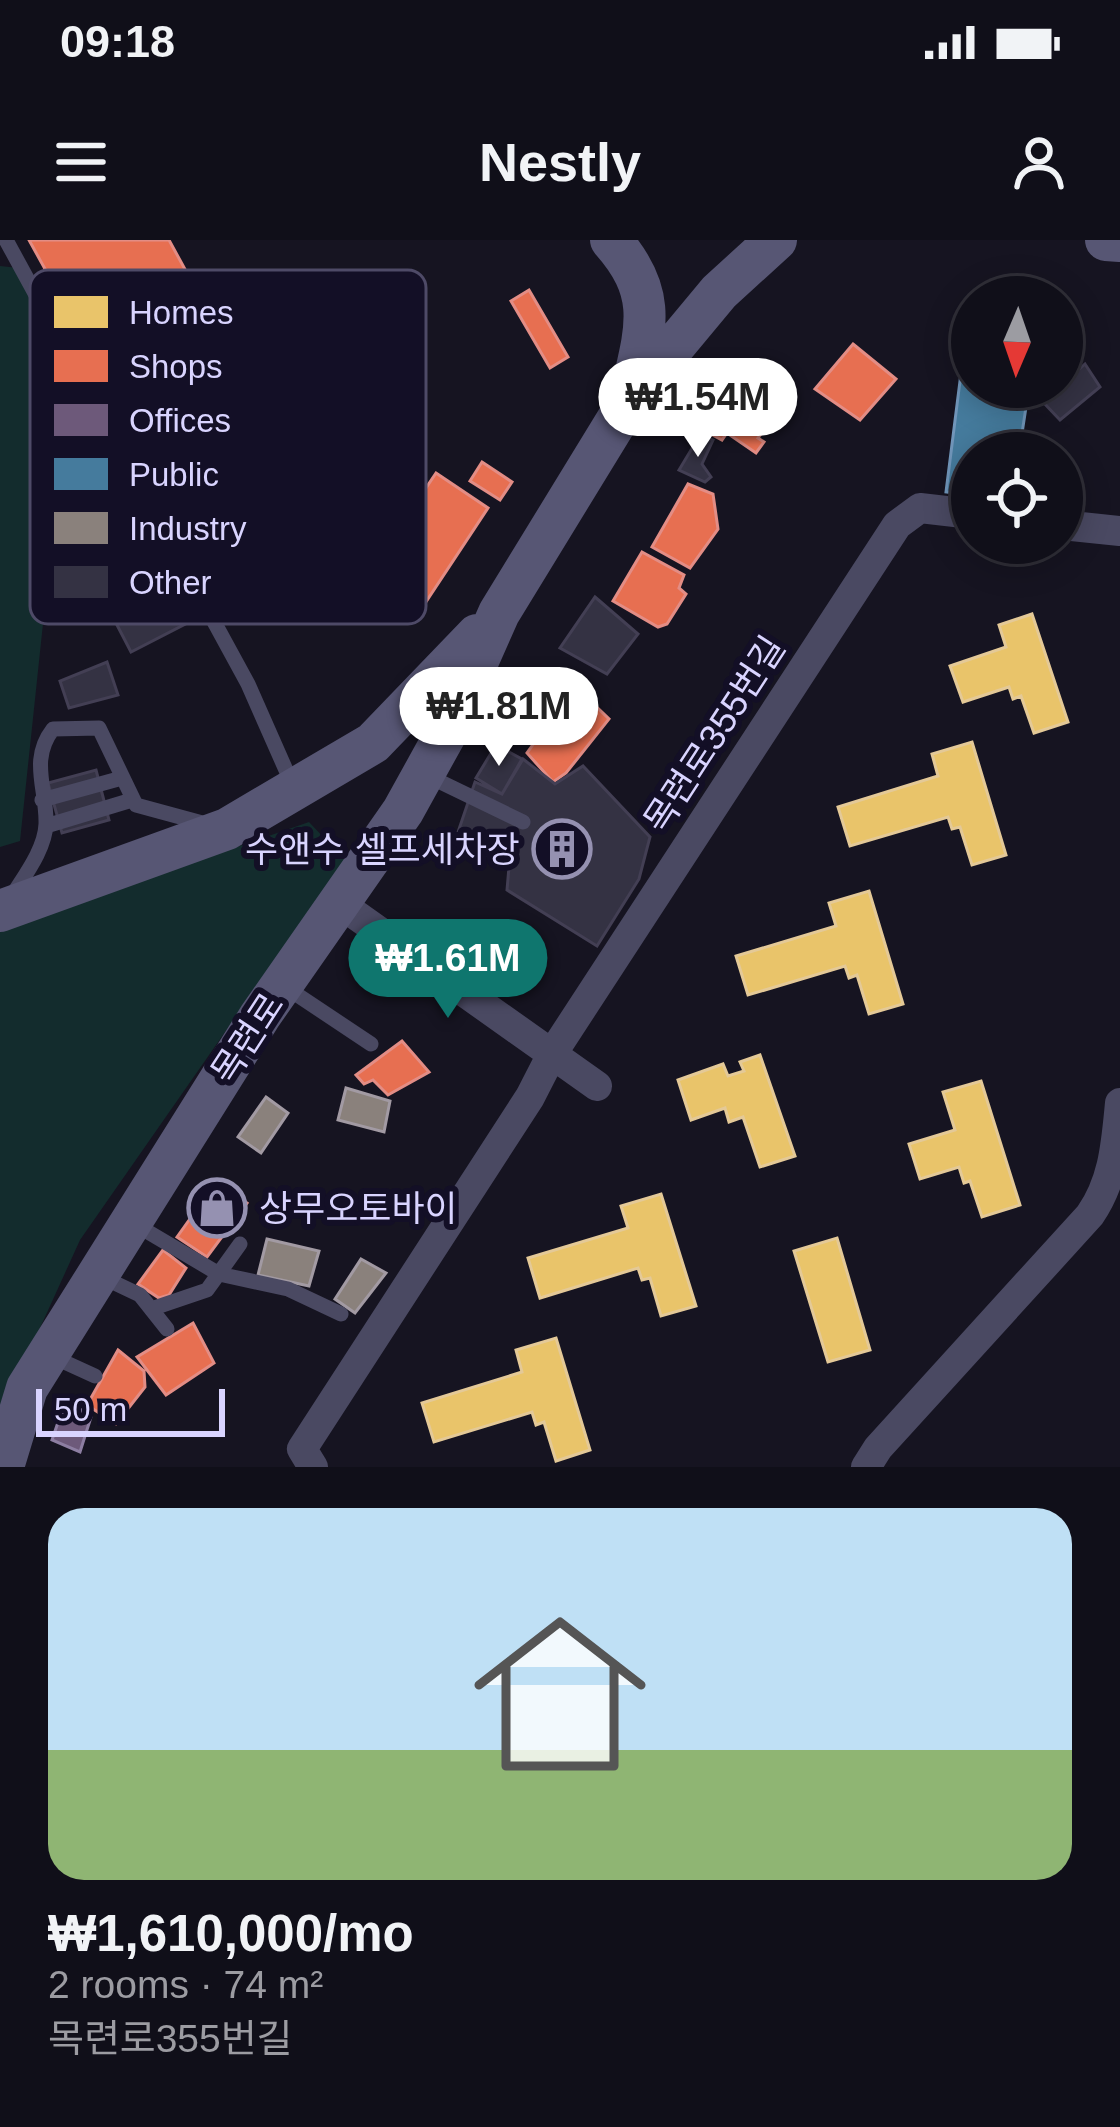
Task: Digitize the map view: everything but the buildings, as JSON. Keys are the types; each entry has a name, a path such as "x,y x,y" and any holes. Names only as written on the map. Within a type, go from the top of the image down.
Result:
{"main road":[{"path":"611,240 640,275 645,333 630,400"},
{"name":"목련로","path":"3,1467 27,1388 281,985 404,811 499,613 630,400 719,292 776,240"},
{"path":"1106,240 1120,242"},
{"name":"목련로","path":"2,910 226,829 373,743 499,613"}],"street":[{"name":"목련로355번길","path":"313,1467 302,1449 530,1097 552,1054 897,525 920,508 951,512"},
{"path":"1083,527 1120,531"},
{"path":"339,903 597,1085"},
{"path":"866,1467 878,1448 1090,1215 1105,1193 1112,1168 1120,1103"}],"lane":[{"path":"6,240 30,284"},
{"path":"215,624 248,684 294,789"},
{"path":"2,910 35,857 46,826 39,781 42,742 53,729 98,728 136,805 226,829"},
{"path":"424,774 524,822"},
{"path":"42,800 122,778"},
{"path":"46,826 132,800"},
{"path":"281,985 371,1044"},
{"path":"131,1222 219,1274 288,1288 341,1314"},
{"path":"151,1309 207,1290 240,1244"},
{"path":"98,1274 140,1295 166,1329"},
{"path":"47,1355 95,1376"}],"green space":[{"path":"0,266 19,268 30,292 30,624 43,624 20,841 0,847"},
{"path":"309,822 345,860 80,1240 0,1416 0,929"}],"place":[{"name":"수앤수 셀프세차장","path":"562,849"},
{"name":"상무오토바이","path":"217,1208"}]}
